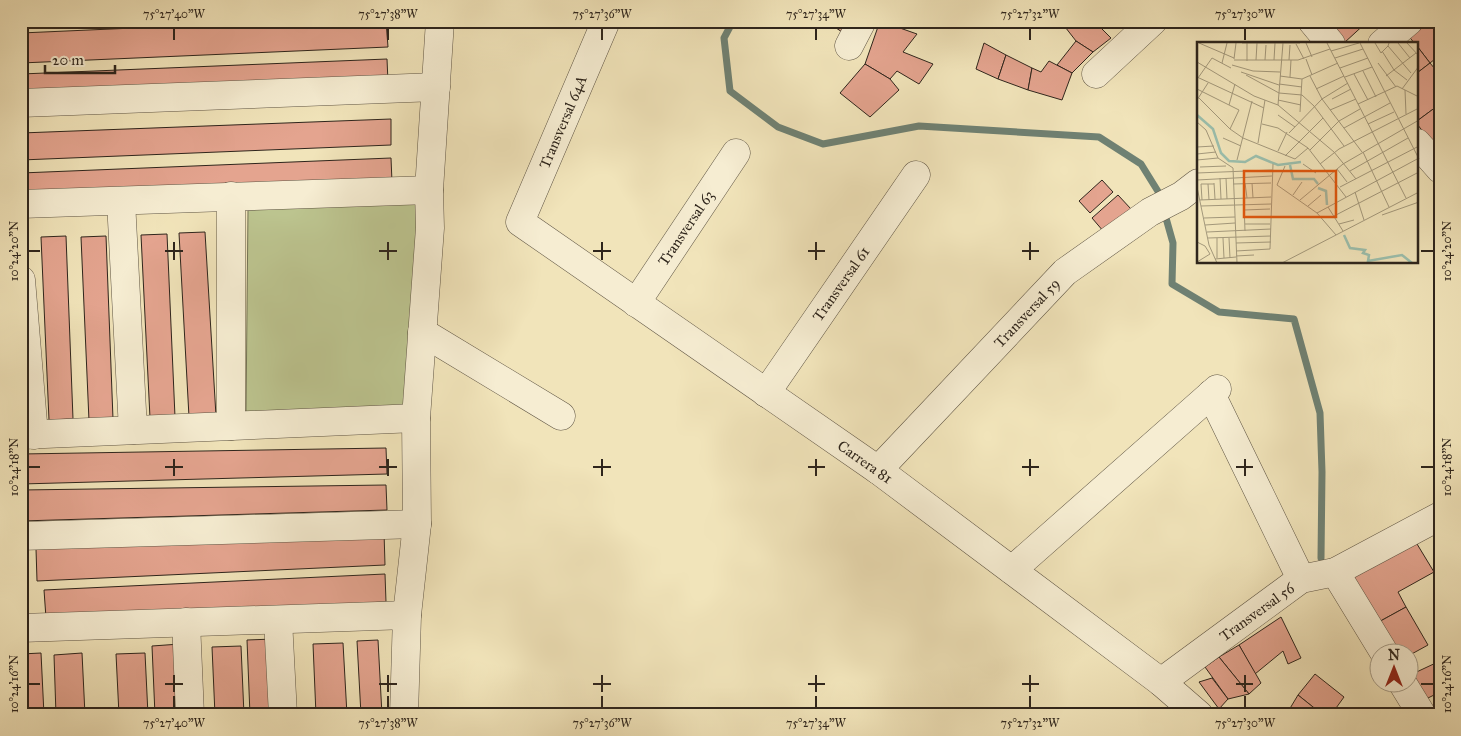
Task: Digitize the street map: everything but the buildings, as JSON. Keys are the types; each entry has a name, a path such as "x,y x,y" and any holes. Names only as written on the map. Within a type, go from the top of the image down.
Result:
{"street":[{"path":"404,715 407,615 417,524 416,418 430,228 429,190 440,21"},
{"name":"Transversal 64A","path":"520,222 606,21"},
{"path":"849,46 862,21"},
{"path":"1312,21 1329,42"},
{"path":"1384,42 1410,21"},
{"path":"1096,74 1140,25"},
{"path":"21,103 436,87"},
{"path":"1418,144 1440,169"},
{"name":"Transversal 63","path":"636,303 736,154"},
{"name":"Transversal 61","path":"766,392 916,175"},
{"path":"21,204 429,190"},
{"name":"Transversal 59","path":"878,470 1065,272 1150,212 1190,190"},
{"path":"231,196 231,426"},
{"path":"121,201 133,430"},
{"name":"Carrera 81","path":"520,222 878,470 1161,682 1199,715"},
{"path":"21,280 28,435 416,418"},
{"path":"422,332 561,416"},
{"path":"1012,570 1214,392 1301,579"},
{"name":"Transversal 56","path":"1161,682 1301,579 1335,572 1440,516"},
{"path":"21,536 417,524"},
{"path":"1335,572 1379,644"},
{"path":"21,628 407,615"},
{"path":"278,620 283,715"},
{"path":"186,622 190,715"},
{"path":"1409,694 1422,715"}],"green space":[{"path":"422,200 408,405 246,412 248,210"}],"waterway":[{"path":"733,21 724,38 730,91 778,127 823,144 919,126 1099,137 1141,164 1159,193 1161,201"},
{"path":"1164,211 1173,243 1172,284 1219,312 1294,319 1320,413 1322,472 1321,558"}]}
